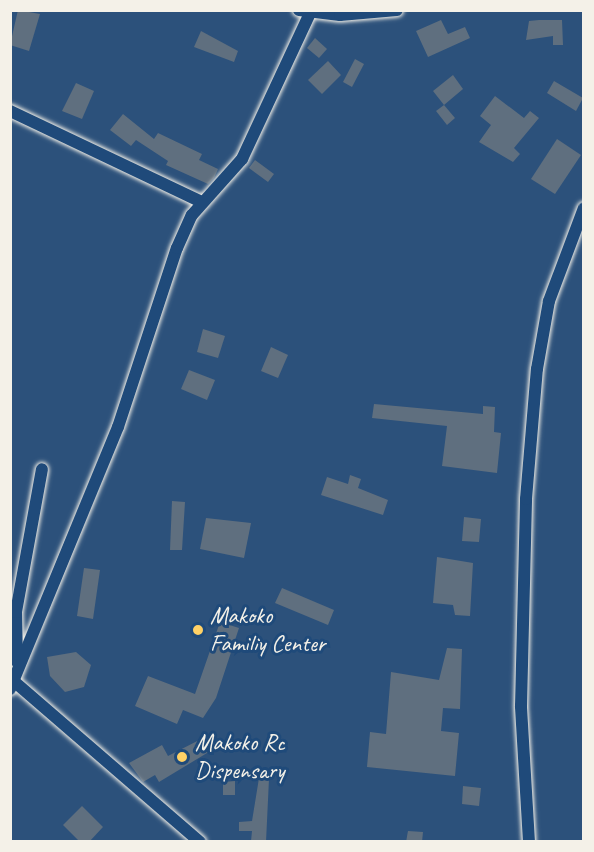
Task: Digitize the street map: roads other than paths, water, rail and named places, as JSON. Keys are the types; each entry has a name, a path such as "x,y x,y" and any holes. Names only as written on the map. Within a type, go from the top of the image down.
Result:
{"street":[{"path":"200,842 12,683 17,662 47,605 118,427 177,248 202,202 242,159 304,12 396,10"},
{"path":"10,111 202,202"},
{"path":"529,842 523,794 521,555 537,369 554,279 584,208"},
{"path":"17,662 13,642 24,555 42,469"}],"place":[{"name":"Makoko Familiy Center","path":"198,630"},
{"name":"Makoko Rc Dispensary","path":"182,757"}]}
